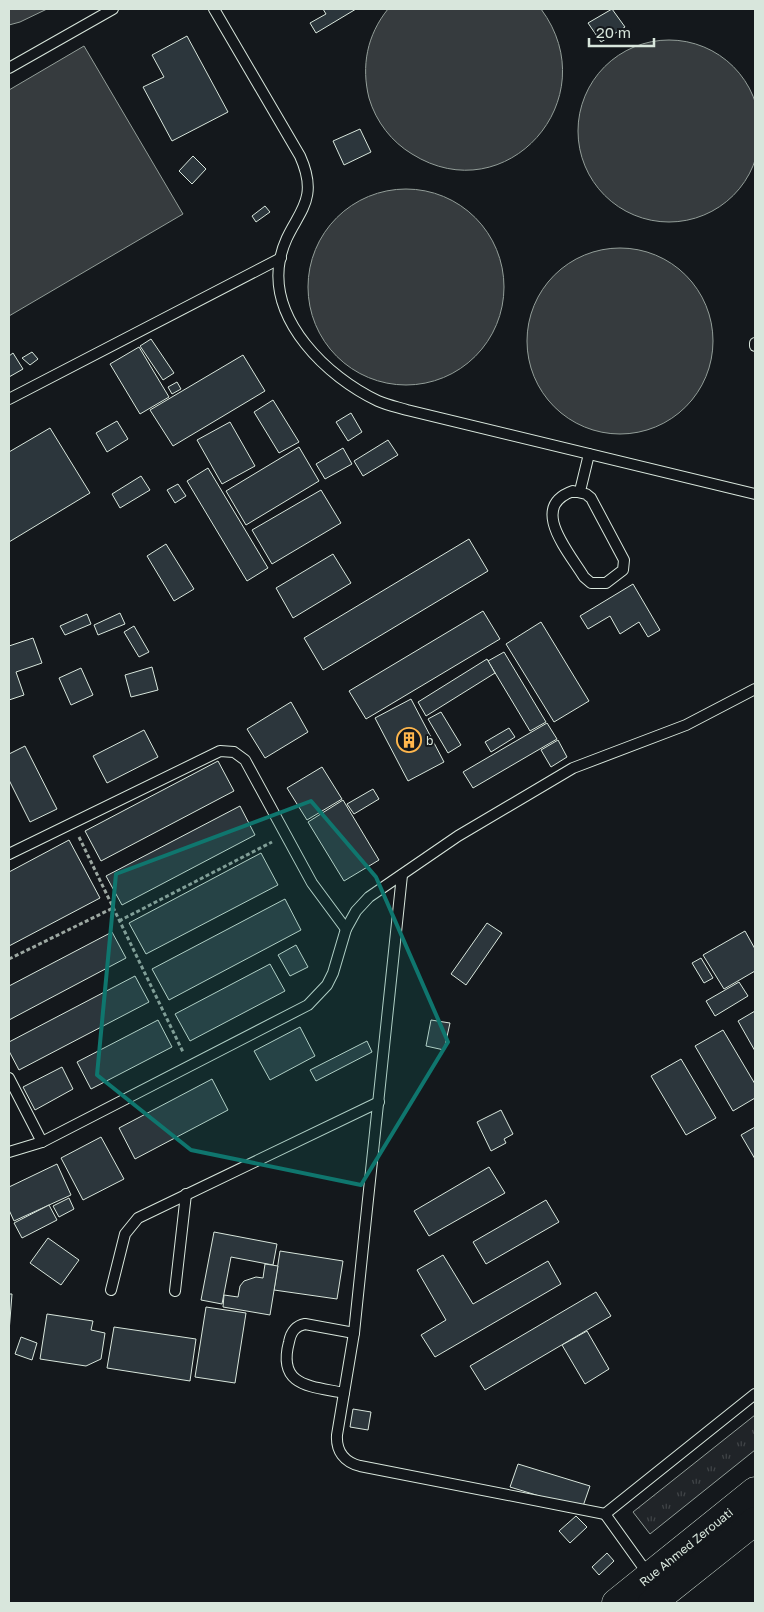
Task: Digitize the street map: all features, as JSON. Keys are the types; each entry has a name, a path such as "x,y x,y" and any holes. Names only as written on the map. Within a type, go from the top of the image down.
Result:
{"main road":[{"name":"Rue Ahmed Zerouati","path":"616,1603 755,1491"},
{"path":"652,1603 755,1521"}],"lane":[{"path":"9,68 114,9"},
{"path":"214,9 300,156 309,180 310,189 280,258 278,281 282,302 296,330 315,354 346,382 378,401 407,410 755,494"},
{"path":"9,399 280,258"},
{"path":"580,491 589,454"},
{"path":"580,491 591,498 624,560 620,572 601,584 591,583 584,576 551,520 554,504 559,498 566,493 580,491"},
{"path":"9,1152 42,1142 308,1005 318,996 333,973 346,929 356,911 369,898 458,836 573,768 686,725 755,689"},
{"path":"9,854 214,754 227,750 240,755 244,760 284,836 319,895 346,929"},
{"path":"402,875 354,1333 336,1442 342,1455 353,1464 605,1514 650,1576"},
{"path":"9,1078 42,1142"},
{"path":"111,1290 121,1244 131,1225 138,1218 379,1102"},
{"path":"175,1291 186,1194"},
{"path":"344,1394 300,1383 288,1372 285,1358 291,1334 299,1325 306,1324 354,1333"},
{"path":"605,1514 755,1394"}],"path":[{"path":"72,823 190,1066"},
{"path":"120,921 284,836"},
{"path":"9,959 113,908"}],"highlighted area":[{"path":"311,801 376,877 448,1042 361,1185 191,1150 97,1075 116,874"}],"green space":[{"path":"755,1415 755,1450 650,1534 633,1512"}],"shaded area":[{"path":"9,9 47,9 20,22 9,25"},
{"path":"388,9 541,9 559,43 562,78 554,110 537,137 512,158 481,169 447,168 412,154 398,144 380,123 372,107 366,74 366,63 371,40 375,29"},
{"path":"678,40 704,47 720,55 739,73 753,96 760,122 760,140 753,166 745,182 727,201 720,207 695,218 678,222 660,222 634,215 618,207 593,182 585,166 580,149 578,122 585,96 593,80 618,55 634,47 651,42"},
{"path":"84,46 183,214 9,316 9,90"},
{"path":"406,189 425,191 443,197 460,206 475,218 487,233 496,250 502,268 504,287 502,306 496,324 487,341 475,356 460,368 443,377 425,383 406,385 387,383 369,377 352,368 337,356 325,341 316,324 310,306 308,287 310,268 316,250 325,233 337,218 352,206 369,197 387,191"},
{"path":"620,248 647,252 664,259 679,269 692,282 702,297 709,314 713,341 709,368 702,385 692,400 679,413 664,423 647,430 620,434 593,430 576,423 561,413 548,400 538,385 531,368 527,341 531,314 538,297 548,282 561,269 576,259 593,252"}],"building":[{"path":"323,9 356,9 316,33 310,23 326,14"},
{"path":"612,9 625,27 601,42 588,23"},
{"path":"187,36 228,112 172,141 143,87 164,77 152,55"},
{"path":"360,129 371,152 344,165 333,141"},
{"path":"193,156 206,169 192,184 179,171"},
{"path":"265,206 270,212 256,222 252,216"},
{"path":"151,339 174,373 163,380 140,346"},
{"path":"139,347 169,397 140,414 110,364"},
{"path":"32,352 38,359 30,365 22,358"},
{"path":"13,353 23,369 9,377 9,356"},
{"path":"243,355 265,391 173,446 150,410"},
{"path":"177,382 181,389 172,394 168,387"},
{"path":"273,400 299,442 279,453 254,412"},
{"path":"351,413 362,432 348,441 336,422"},
{"path":"117,421 128,439 107,452 96,433"},
{"path":"230,422 255,466 222,484 197,440"},
{"path":"50,428 90,493 9,542 9,452"},
{"path":"388,440 398,455 363,476 354,461"},
{"path":"299,447 319,481 246,525 226,491"},
{"path":"343,448 352,464 325,479 316,464"},
{"path":"208,468 268,568 247,581 187,481"},
{"path":"141,476 150,490 120,508 112,494"},
{"path":"178,484 186,496 175,503 167,490"},
{"path":"321,490 341,523 272,564 252,530"},
{"path":"469,539 488,571 323,670 304,638"},
{"path":"166,544 194,589 174,601 147,556"},
{"path":"333,554 351,583 293,618 276,588"},
{"path":"633,584 660,630 648,637 639,622 620,634 610,616 588,629 580,616"},
{"path":"483,611 500,639 366,719 349,691"},
{"path":"120,613 125,624 98,635 94,625"},
{"path":"87,614 91,624 65,635 60,626"},
{"path":"541,622 589,701 554,722 506,644"},
{"path":"134,626 149,652 139,657 124,632"},
{"path":"33,638 42,663 16,672 24,695 9,700 9,646"},
{"path":"504,652 546,722 530,731 488,661"},
{"path":"487,659 495,673 426,716 418,702"},
{"path":"152,667 158,690 131,697 125,675"},
{"path":"81,668 93,695 71,705 59,678"},
{"name":"b","path":"411,699 444,762 408,781 375,718"},
{"path":"291,702 308,732 265,758 247,729"},
{"path":"441,712 461,745 448,753 428,719"},
{"path":"547,723 557,739 473,788 463,772"},
{"path":"509,728 515,737 491,752 485,742"},
{"path":"144,730 158,757 107,783 93,756"},
{"path":"558,740 567,757 551,767 541,750"},
{"path":"25,746 57,809 30,822 9,780 9,754"},
{"path":"218,761 234,791 101,861 85,831"},
{"path":"322,767 342,799 307,820 287,788"},
{"path":"373,789 379,799 354,814 347,804"},
{"path":"343,800 379,860 344,881 308,822"},
{"path":"240,806 255,835 122,905 106,876"},
{"path":"69,840 100,898 9,946 9,872"},
{"path":"261,853 278,885 146,954 129,923"},
{"path":"285,899 301,930 169,1000 152,969"},
{"path":"487,923 502,933 466,985 451,974"},
{"path":"745,931 755,949 755,971 724,989 703,955"},
{"path":"112,932 126,958 9,1020 9,986"},
{"path":"296,945 308,967 290,976 278,955"},
{"path":"701,958 713,978 704,983 692,963"},
{"path":"270,964 285,991 190,1041 175,1014"},
{"path":"135,976 149,1002 19,1070 9,1051 9,1042"},
{"path":"739,982 748,996 715,1016 706,1001"},
{"path":"755,1011 755,1051 738,1021"},
{"path":"158,1020 172,1047 91,1089 77,1062"},
{"path":"431,1020 450,1023 444,1050 426,1046"},
{"path":"300,1027 315,1056 270,1080 254,1051"},
{"path":"723,1030 755,1084 755,1098 733,1111 695,1046"},
{"path":"367,1041 372,1052 316,1081 310,1070"},
{"path":"681,1059 716,1118 686,1135 651,1076"},
{"path":"62,1067 73,1089 35,1110 23,1087"},
{"path":"212,1079 228,1110 135,1159 119,1128"},
{"path":"501,1110 513,1134 504,1139 506,1143 491,1151 477,1122"},
{"path":"755,1127 755,1159 741,1135"},
{"path":"101,1137 124,1179 83,1200 61,1158"},
{"path":"57,1164 71,1195 14,1221 9,1210 9,1187"},
{"path":"489,1167 505,1193 429,1236 414,1211"},
{"path":"69,1198 74,1209 59,1217 53,1206"},
{"path":"546,1200 559,1222 486,1264 473,1242"},
{"path":"49,1205 57,1220 22,1238 14,1223"},
{"path":"214,1232 277,1244 273,1265 231,1257 222,1304 201,1300"},
{"path":"48,1238 79,1260 61,1285 30,1263"},
{"path":"280,1251 343,1261 337,1299 274,1290"},
{"path":"443,1255 473,1304 548,1261 561,1284 435,1357 421,1335 446,1320 417,1270"},
{"path":"265,1264 278,1266 270,1315 223,1307 224,1295 238,1297 240,1286 244,1281 256,1277 263,1278"},
{"path":"596,1292 611,1316 485,1390 470,1366"},
{"path":"9,1294 12,1294 9,1332"},
{"path":"206,1307 246,1313 235,1383 195,1377"},
{"path":"47,1314 93,1321 91,1330 105,1333 101,1359 86,1366 40,1359"},
{"path":"114,1327 196,1339 190,1381 107,1368"},
{"path":"587,1331 609,1369 585,1384 562,1345"},
{"path":"21,1337 37,1343 32,1360 15,1354"},
{"path":"353,1409 371,1412 368,1430 350,1427"},
{"path":"518,1464 590,1486 582,1509 510,1487"},
{"path":"576,1516 587,1527 570,1543 559,1531"},
{"path":"607,1553 614,1561 599,1575 592,1567"}],"place":[{"name":"b","path":"409,740"}]}
